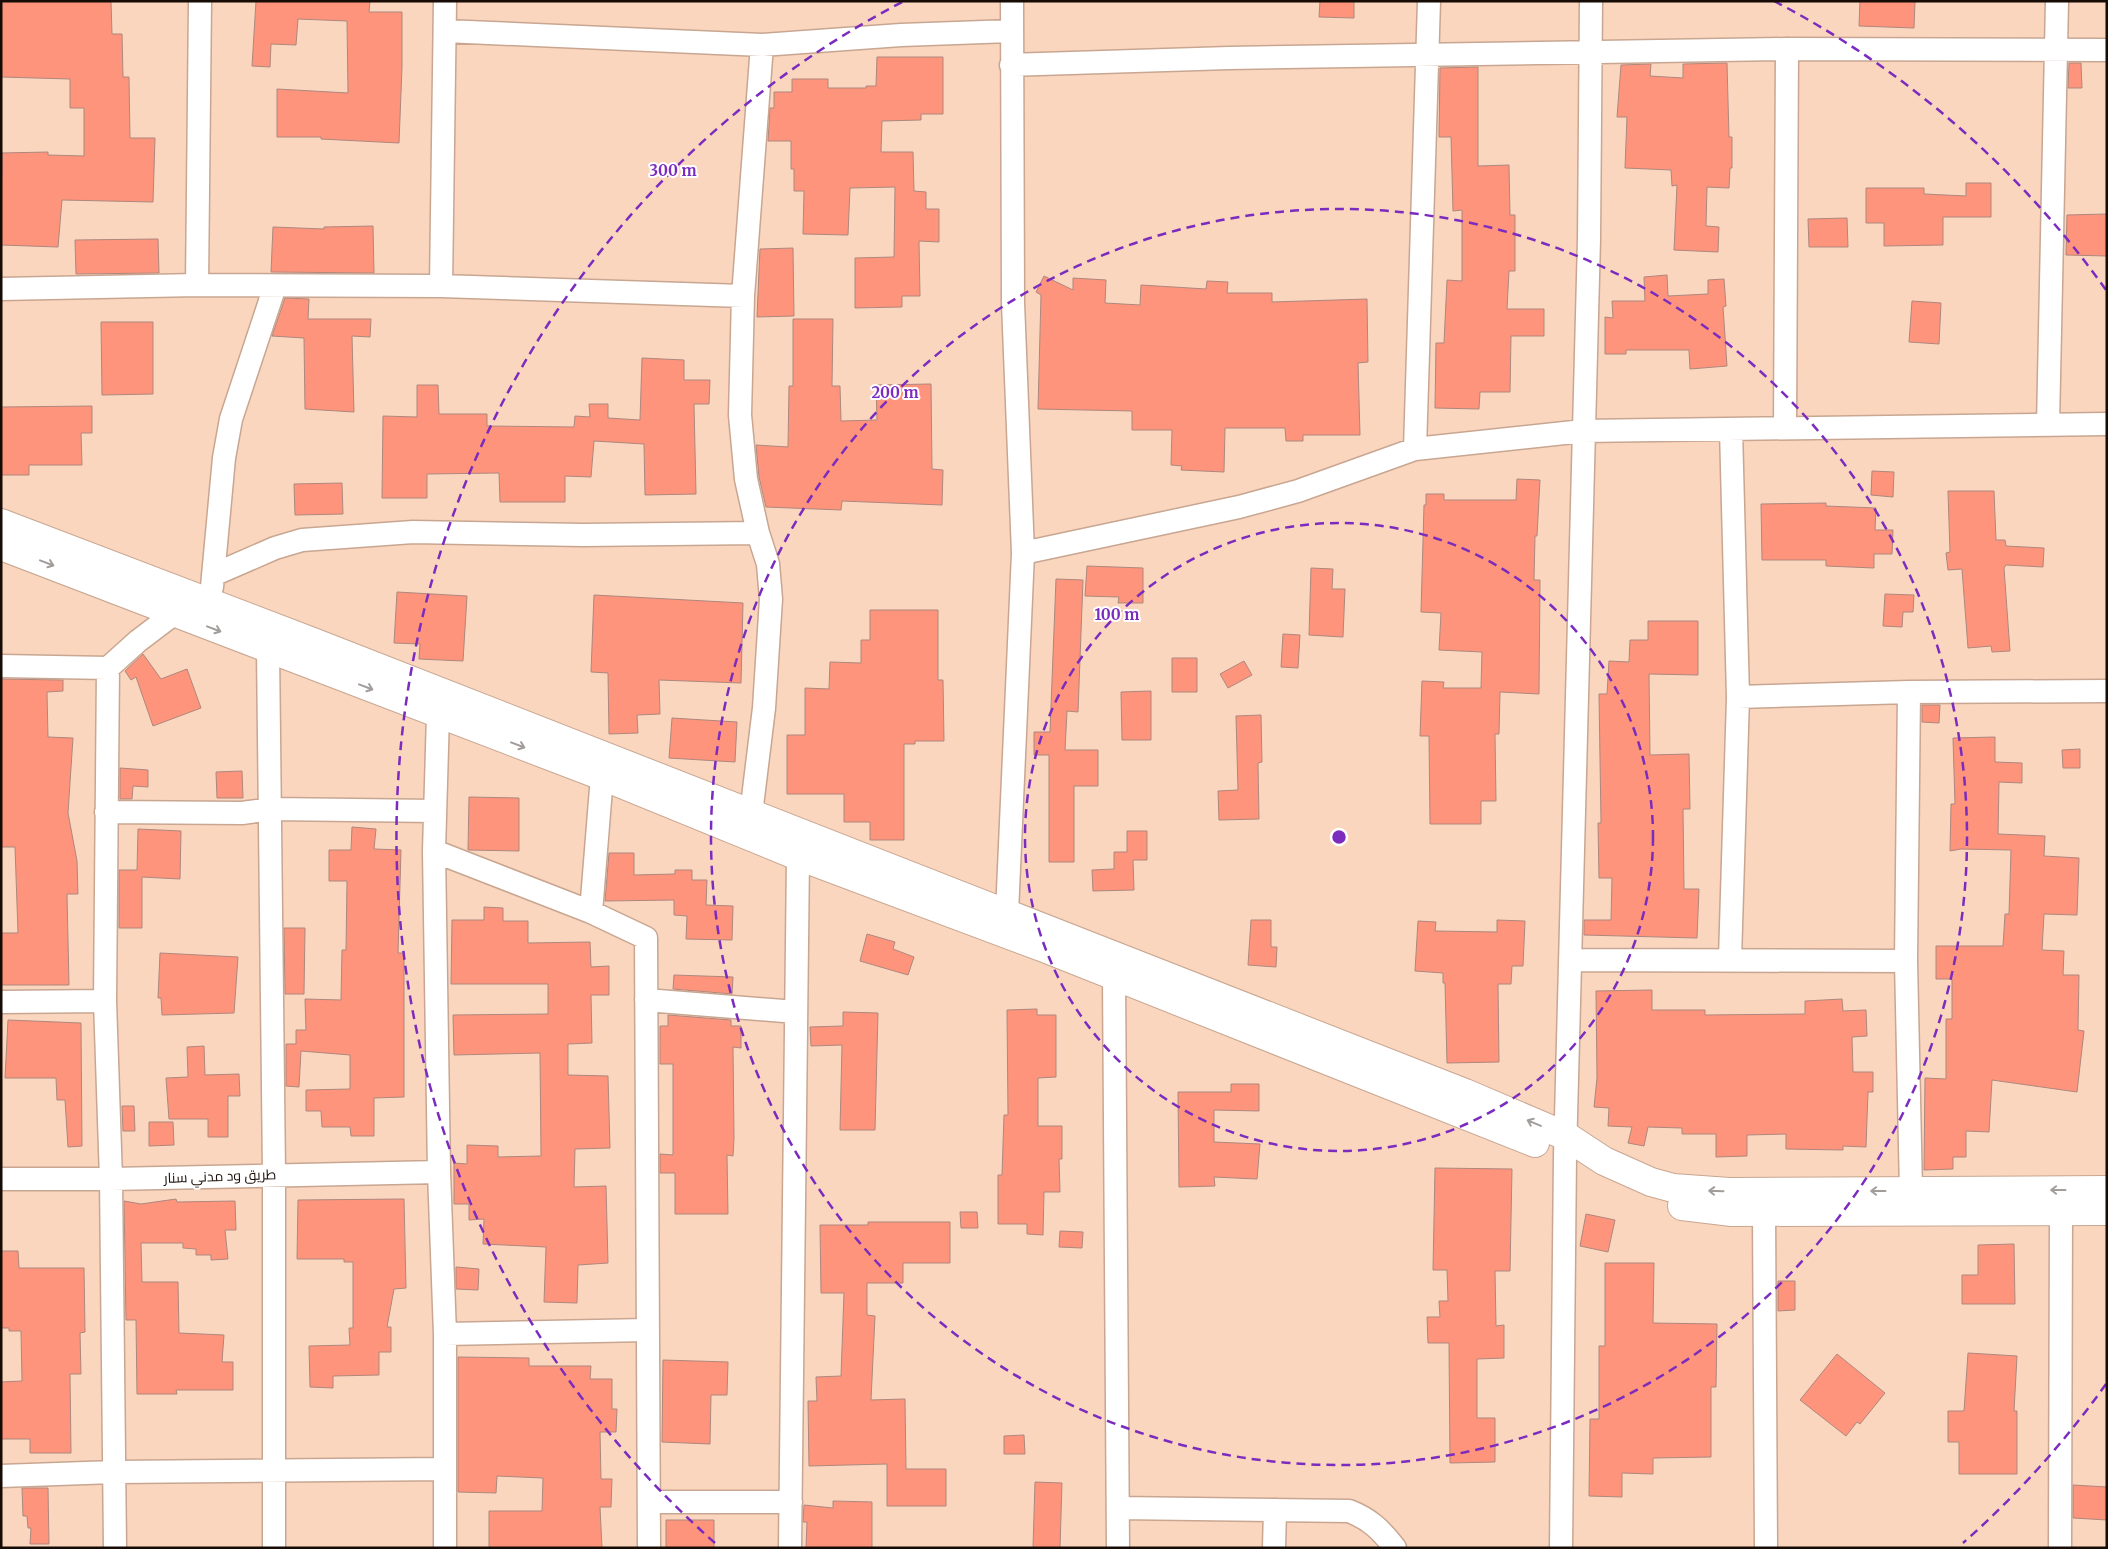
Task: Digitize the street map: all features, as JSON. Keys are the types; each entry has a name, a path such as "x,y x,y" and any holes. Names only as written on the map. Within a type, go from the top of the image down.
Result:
{"street":[{"path":"197,285 200,1"},
{"path":"441,286 445,1"},
{"path":"1008,913 1023,554 1013,303 1012,1"},
{"path":"1415,449 1429,1"},
{"path":"1561,1548 1565,1146 1589,239 1590,1"},
{"path":"2048,425 2057,1"},
{"path":"445,31 762,45 901,35 1011,31"},
{"path":"751,814 764,708 770,599 768,564 758,533 746,479 740,416 743,296 762,45"},
{"path":"1011,65 1787,49 2107,50"},
{"path":"1785,428 1787,49"},
{"path":"1,289 197,285 441,286 743,296"},
{"path":"209,602 224,458 231,419 275,286"},
{"path":"1023,554 1239,507 1298,490 1415,449 1584,431 2107,424"},
{"path":"1730,959 1738,697 1731,429"},
{"path":"1,523 209,602 751,814 802,846 892,890 1116,967 1465,1094 1565,1146 1604,1160 1632,1174 1673,1188 1729,1192 2107,1190"},
{"path":"213,575 275,548 311,540 413,532 583,535 758,533"},
{"path":"1,546 602,776 802,846 1008,913 1116,967"},
{"path":"1,666 108,668 138,641 175,613"},
{"path":"268,649 274,1174 274,1548"},
{"path":"108,668 105,1001 111,1179 115,1548"},
{"path":"1738,697 1909,692 2107,691"},
{"path":"1909,692 1906,961 1911,1191"},
{"path":"438,714 434,851 439,1172 445,1334 445,1548"},
{"path":"591,912 602,776"},
{"path":"106,812 242,813 271,809 435,811"},
{"path":"790,1548 796,1012 802,846"},
{"path":"434,851 591,912 646,938 649,1548"},
{"path":"1570,960 1906,961"},
{"path":"1116,967 1118,1548"},
{"path":"646,1000 796,1012"},
{"path":"1,1002 105,1001"},
{"path":"1565,1146 1623,1187 1666,1203 1697,1209 1764,1212 2107,1211"},
{"name":"طريق ود مدني سنار","path":"1,1179 111,1179 274,1174 439,1172"},
{"path":"1764,1212 1766,1548"},
{"path":"2060,1548 2061,1212"},
{"path":"445,1334 647,1330"},
{"path":"1,1476 114,1472 444,1469"},
{"path":"649,1502 790,1502"},
{"path":"1118,1508 1349,1511 1366,1517 1378,1527 1395,1548"},
{"path":"1274,1548 1275,1510"}],"building":[{"path":"1,1 111,1 112,34 122,34 123,77 129,77 130,138 155,138 153,202 62,200 58,247 1,245 2,153 48,152 48,155 84,156 84,108 70,108 70,79 1,77"},
{"path":"256,1 370,1 369,12 402,12 399,143 321,139 321,137 277,137 277,89 348,93 347,21 298,19 296,45 271,44 270,67 252,66"},
{"path":"1320,1 1354,1 1354,18 1319,17"},
{"path":"1860,1 1915,1 1914,28 1859,26"},
{"path":"877,57 943,57 943,114 921,114 921,120 882,121 881,152 913,152 914,191 926,192 926,209 939,209 939,242 919,241 920,296 902,296 902,307 855,308 855,258 894,257 895,187 850,188 848,235 803,234 804,191 794,191 794,169 791,169 791,141 768,141 770,108 774,108 774,92 792,92 792,79 828,79 828,88 866,88 866,86 876,86"},
{"path":"1727,63 1729,137 1732,137 1732,168 1730,168 1729,188 1707,187 1706,226 1719,227 1718,252 1674,250 1677,185 1672,186 1671,170 1625,168 1627,117 1617,117 1621,65 1651,64 1650,76 1683,78 1683,64"},
{"path":"2069,63 2081,63 2082,88 2068,88"},
{"path":"1478,67 1478,166 1509,165 1510,215 1515,215 1515,271 1509,271 1507,309 1544,309 1544,336 1511,336 1510,392 1480,392 1479,409 1435,408 1436,343 1444,343 1447,280 1462,281 1462,210 1453,211 1451,137 1439,137 1440,68"},
{"path":"1966,183 1991,183 1991,217 1943,217 1943,245 1884,246 1884,223 1866,223 1866,188 1924,188 1924,194 1966,196"},
{"path":"2107,214 2107,256 2066,255 2067,215"},
{"path":"1847,218 1848,247 1809,247 1808,219"},
{"path":"373,226 374,273 271,272 273,227 324,229 324,227"},
{"path":"158,239 159,273 76,274 75,240"},
{"path":"793,248 794,316 757,317 760,249"},
{"path":"1667,275 1668,296 1708,294 1708,280 1724,279 1726,306 1723,307 1727,366 1690,369 1689,350 1626,350 1626,354 1605,354 1605,317 1613,318 1612,301 1645,301 1644,277"},
{"path":"1044,276 1073,290 1073,278 1106,280 1105,303 1140,305 1141,285 1206,289 1207,281 1228,282 1227,293 1272,293 1272,302 1367,299 1368,362 1358,363 1360,435 1303,435 1303,441 1286,441 1285,428 1225,428 1224,472 1181,470 1182,466 1171,465 1172,430 1132,430 1132,411 1038,409 1041,295 1036,292"},
{"path":"285,298 309,299 308,319 371,319 370,337 352,336 354,412 305,409 304,338 272,336"},
{"path":"1912,301 1941,303 1939,344 1909,342"},
{"path":"793,319 833,319 832,386 840,386 841,421 877,420 876,385 931,384 932,469 943,470 942,505 842,501 841,510 766,507 759,477 756,445 788,447 789,386 793,386"},
{"path":"101,322 153,322 153,394 102,395"},
{"path":"642,358 684,360 684,380 710,380 709,404 694,404 696,494 645,495 644,444 594,441 591,477 565,476 565,502 500,502 499,473 427,474 427,498 382,498 383,416 417,417 417,385 438,385 439,414 487,414 487,426 574,427 575,416 590,417 589,404 608,404 608,418 640,420"},
{"path":"92,406 92,433 81,433 82,465 29,465 29,475 1,475 1,407"},
{"path":"1872,471 1894,472 1893,497 1871,495"},
{"path":"1517,479 1540,480 1537,536 1535,536 1534,580 1540,580 1539,694 1500,692 1499,734 1495,734 1496,801 1481,801 1481,824 1430,824 1429,736 1420,736 1422,681 1444,682 1443,688 1481,688 1482,652 1439,650 1441,613 1421,612 1424,505 1426,505 1426,494 1444,494 1444,500 1516,500"},
{"path":"342,483 343,514 295,515 294,484"},
{"path":"1948,491 1994,491 1996,540 2005,540 2006,546 2044,548 2043,567 2006,565 2004,568 2010,651 1992,652 1991,646 1968,648 1962,569 1948,570 1946,553 1950,552"},
{"path":"1826,503 1826,506 1876,508 1875,530 1893,530 1892,554 1874,554 1874,568 1826,566 1826,560 1762,560 1761,504"},
{"path":"1087,566 1143,568 1143,603 1118,603 1119,597 1085,596"},
{"path":"1311,568 1333,569 1332,589 1345,589 1343,637 1309,635"},
{"path":"1056,579 1083,580 1078,712 1067,711 1065,750 1098,750 1098,786 1074,786 1074,862 1049,862 1049,755 1034,755 1034,732 1050,732"},
{"path":"397,592 467,596 463,661 419,659 420,644 394,643"},
{"path":"1885,594 1914,595 1913,612 1903,612 1902,627 1883,626"},
{"path":"594,595 743,603 741,683 659,680 660,714 637,715 638,733 609,734 608,673 591,672"},
{"path":"870,610 938,610 938,680 943,680 944,741 915,741 915,744 904,744 904,840 870,840 870,822 844,822 844,794 787,794 787,735 805,735 805,688 829,689 830,662 861,663 861,640 870,640"},
{"path":"1648,621 1698,621 1698,675 1649,674 1650,755 1689,754 1690,809 1683,809 1684,889 1699,889 1697,938 1584,935 1584,920 1611,920 1612,878 1599,878 1598,823 1601,823 1599,694 1607,694 1609,661 1629,662 1630,640 1648,640"},
{"path":"1283,634 1300,635 1298,668 1281,667"},
{"path":"143,654 161,679 187,669 201,708 153,726 136,677 131,680 125,671"},
{"path":"1172,658 1197,658 1197,692 1172,692"},
{"path":"1244,661 1252,675 1228,688 1220,674"},
{"path":"1,679 63,680 63,691 47,692 48,737 73,738 68,813 77,861 78,894 67,894 69,985 1,985 1,933 18,933 15,847 1,847"},
{"path":"1151,691 1151,740 1122,740 1121,692"},
{"path":"1922,705 1940,705 1939,723 1922,722"},
{"path":"1261,715 1262,762 1258,763 1259,819 1219,820 1218,791 1238,790 1236,716"},
{"path":"672,718 737,722 735,762 669,758"},
{"path":"1995,737 1995,762 2022,763 2022,783 1999,782 1998,834 2045,836 2044,856 2079,858 2077,915 2044,914 2042,950 2064,951 2063,975 2079,975 2078,1030 2084,1031 2077,1092 1992,1080 1989,1132 1966,1131 1966,1157 1953,1157 1953,1169 1924,1170 1925,1078 1946,1079 1946,1019 1952,1019 1952,979 1936,979 1936,946 2003,946 2005,914 2009,914 2011,850 1961,849 1950,851 1951,804 1955,804 1953,738"},
{"path":"2080,749 2080,768 2063,768 2062,750"},
{"path":"120,768 148,770 148,787 133,786 132,799 120,799"},
{"path":"242,771 243,798 217,798 216,772"},
{"path":"469,797 519,798 519,851 468,850"},
{"path":"352,827 376,829 374,849 401,850 398,953 404,953 404,1097 374,1098 374,1136 351,1136 350,1127 322,1127 321,1111 306,1111 306,1090 350,1089 350,1055 301,1051 299,1087 286,1086 286,1044 296,1044 296,1030 306,1030 305,999 341,1000 342,950 346,950 347,881 329,881 329,850 351,850"},
{"path":"138,829 181,831 180,879 142,877 142,928 119,928 119,870 137,870"},
{"path":"1127,831 1147,831 1147,860 1133,860 1134,890 1093,891 1092,870 1114,869 1114,852 1127,852"},
{"path":"609,853 634,853 634,875 675,874 675,870 692,870 692,880 707,880 706,905 733,906 732,940 686,939 687,916 674,915 674,900 605,901"},
{"path":"484,907 503,908 503,921 528,921 528,943 590,942 591,967 609,966 609,995 591,995 592,1043 568,1044 568,1075 608,1076 610,1148 575,1149 574,1187 606,1186 608,1263 578,1265 577,1303 544,1302 546,1247 483,1244 484,1219 469,1220 469,1204 454,1204 454,1163 467,1164 467,1145 498,1146 498,1157 541,1156 540,1053 454,1055 453,1015 548,1014 548,984 451,984 452,920 484,920"},
{"path":"1251,920 1271,920 1271,947 1277,947 1276,967 1248,965"},
{"path":"1497,920 1525,921 1523,966 1512,966 1511,984 1498,984 1499,1062 1447,1063 1445,983 1443,983 1443,973 1415,971 1418,921 1436,922 1435,931 1497,932"},
{"path":"284,928 305,928 304,994 285,994"},
{"path":"867,934 895,942 893,949 914,957 908,975 860,961"},
{"path":"160,953 238,957 234,1013 162,1015 161,998 158,998"},
{"path":"674,975 733,977 732,994 673,989"},
{"path":"1652,990 1652,1010 1705,1010 1705,1015 1805,1014 1805,1001 1842,999 1843,1011 1866,1010 1867,1036 1852,1037 1853,1072 1873,1072 1873,1092 1868,1092 1866,1147 1843,1146 1843,1150 1786,1149 1786,1134 1747,1135 1747,1156 1716,1157 1716,1134 1682,1134 1682,1128 1648,1127 1644,1146 1628,1143 1632,1127 1608,1126 1609,1108 1594,1107 1597,1078 1596,991"},
{"path":"1037,1009 1037,1015 1056,1015 1056,1077 1038,1078 1038,1126 1062,1126 1062,1159 1059,1159 1060,1192 1044,1192 1043,1235 1027,1234 1027,1224 998,1224 998,1175 1002,1175 1004,1115 1008,1115 1007,1010"},
{"path":"843,1012 878,1013 875,1130 840,1130 842,1045 811,1046 810,1027 843,1026"},
{"path":"668,1015 731,1020 731,1026 741,1026 741,1048 733,1047 734,1138 733,1156 727,1155 728,1214 675,1214 675,1173 660,1173 660,1154 673,1155 673,1064 660,1064 660,1026 668,1026"},
{"path":"8,1020 81,1023 82,1146 68,1147 65,1100 57,1100 56,1078 5,1078"},
{"path":"204,1046 205,1075 239,1074 240,1096 228,1096 228,1137 208,1137 208,1119 169,1119 166,1078 188,1077 187,1047"},
{"path":"1231,1084 1259,1084 1259,1111 1214,1110 1214,1142 1260,1144 1257,1179 1214,1177 1215,1186 1179,1187 1178,1092 1231,1092"},
{"path":"122,1106 134,1106 135,1131 123,1131"},
{"path":"149,1122 173,1122 174,1145 149,1146"},
{"path":"1435,1168 1512,1169 1510,1271 1495,1271 1496,1326 1504,1325 1504,1358 1477,1359 1477,1418 1495,1418 1495,1462 1450,1463 1449,1343 1428,1343 1427,1317 1440,1317 1439,1301 1448,1301 1447,1270 1433,1270"},
{"path":"176,1199 177,1202 235,1201 236,1230 225,1230 228,1259 211,1260 211,1255 196,1255 196,1249 183,1248 183,1243 141,1243 142,1282 178,1282 179,1333 224,1335 222,1362 233,1362 233,1390 176,1390 177,1394 137,1394 136,1320 126,1320 124,1201 141,1204"},
{"path":"404,1199 406,1288 394,1289 387,1327 391,1327 391,1352 379,1352 379,1375 333,1376 333,1388 310,1387 309,1346 350,1345 349,1328 353,1328 353,1262 344,1262 344,1259 297,1259 298,1200"},
{"path":"960,1212 977,1212 978,1228 961,1228"},
{"path":"1586,1214 1615,1220 1608,1252 1580,1246"},
{"path":"868,1222 950,1222 950,1263 903,1263 903,1283 867,1283 867,1315 875,1316 871,1400 905,1399 906,1469 946,1469 946,1506 887,1506 887,1464 809,1466 808,1401 817,1401 816,1377 841,1376 844,1293 821,1293 820,1225 868,1225"},
{"path":"1060,1231 1083,1232 1082,1248 1059,1247"},
{"path":"2014,1244 2015,1304 1962,1304 1962,1275 1978,1275 1978,1245"},
{"path":"1,1251 18,1251 19,1268 84,1268 85,1332 80,1333 81,1374 70,1374 71,1453 30,1453 30,1439 1,1439 1,1382 22,1381 21,1331 9,1331 9,1328 1,1328"},
{"path":"1605,1263 1654,1263 1653,1323 1717,1324 1716,1387 1711,1387 1711,1457 1653,1458 1653,1474 1622,1473 1622,1497 1589,1496 1590,1419 1599,1419 1599,1346 1605,1346"},
{"path":"456,1267 479,1269 478,1290 456,1289"},
{"path":"1778,1281 1795,1281 1795,1310 1778,1311"},
{"path":"1968,1353 2017,1356 2014,1411 2017,1411 2017,1474 1959,1474 1959,1442 1948,1442 1948,1411 1964,1411"},
{"path":"1837,1354 1885,1393 1860,1424 1857,1422 1846,1436 1800,1400"},
{"path":"458,1357 529,1358 529,1366 591,1366 590,1379 612,1379 612,1409 617,1409 616,1432 600,1432 601,1479 612,1479 611,1507 600,1507 602,1548 489,1548 489,1511 542,1511 543,1478 497,1476 496,1493 458,1492"},
{"path":"663,1360 728,1362 727,1395 711,1395 710,1444 662,1442"},
{"path":"1024,1435 1025,1454 1004,1454 1004,1436"},
{"path":"1035,1482 1062,1483 1060,1548 1033,1548"},
{"path":"2073,1485 2107,1487 2107,1520 2073,1518"},
{"path":"22,1488 48,1488 49,1544 30,1544 31,1528 28,1528 27,1516 23,1516"},
{"path":"833,1501 872,1502 872,1548 806,1548 807,1522 803,1522 804,1505 833,1508"},
{"path":"666,1520 714,1520 714,1548 666,1548"}]}
